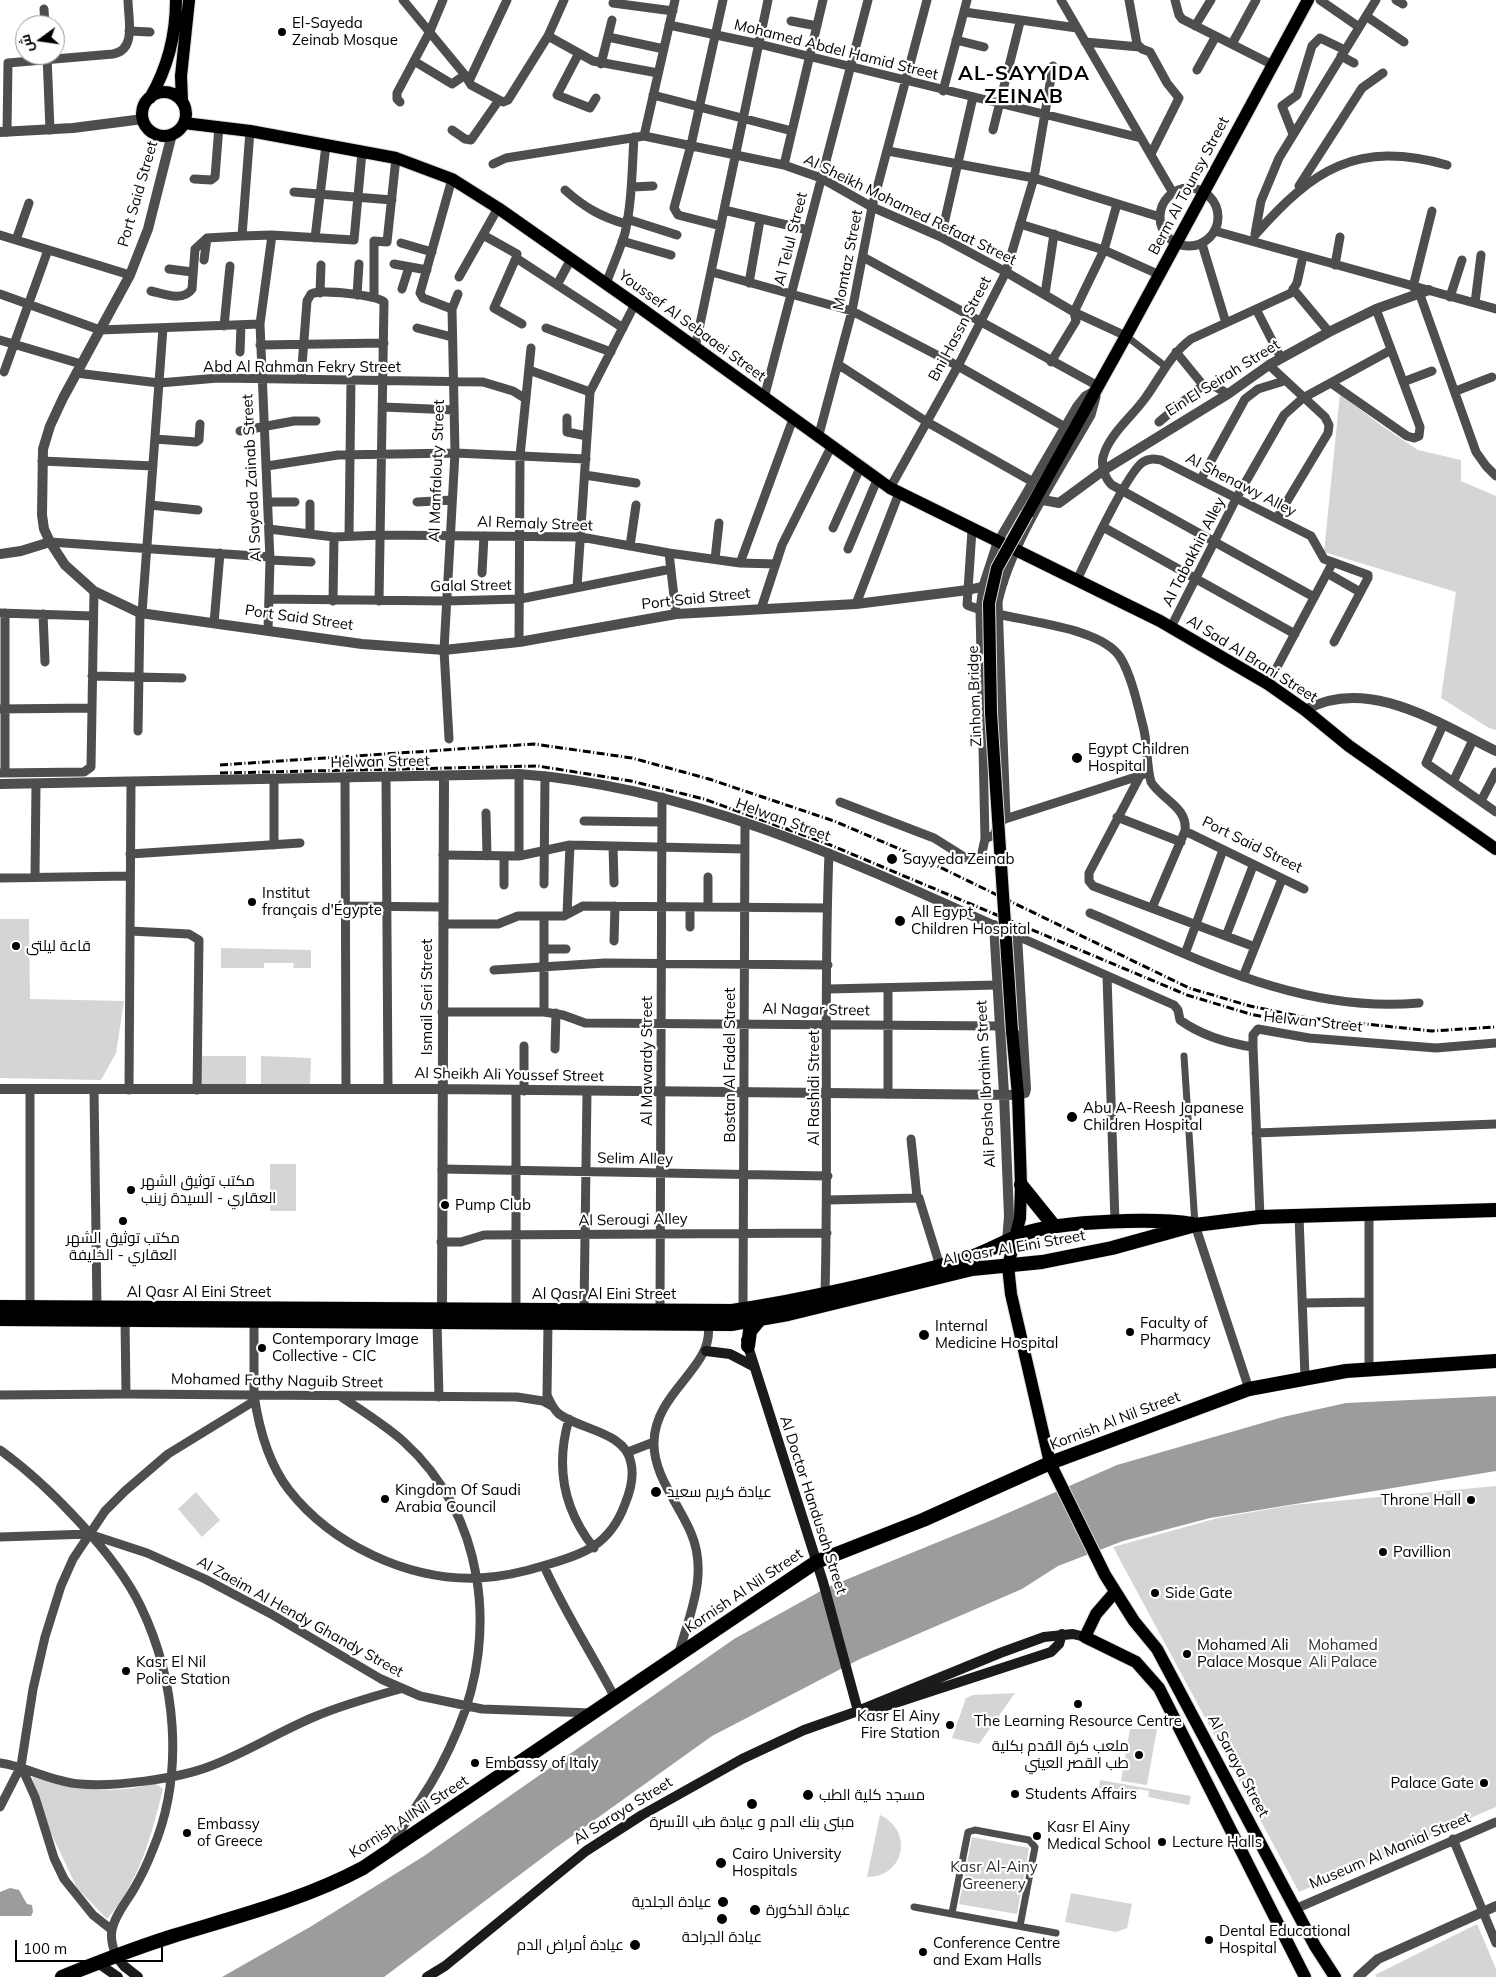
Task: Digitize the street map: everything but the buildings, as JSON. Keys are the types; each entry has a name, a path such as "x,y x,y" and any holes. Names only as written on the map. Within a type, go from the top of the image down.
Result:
{"highway":[{"path":"1021,1185 1054,1226"},
{"name":"Al Qasr Al Eini Street","path":"0,1307 440,1316 548,1323 660,1317 718,1311 760,1319 972,1269 1042,1262 1112,1248 1195,1225 1260,1217 1496,1210"},
{"name":"Al Qasr Al Eini Street","path":"0,1318 254,1321 440,1316 516,1309 584,1310 660,1317 708,1325 825,1293 961,1261 1011,1239 1054,1226 1115,1222 1175,1222 1195,1225"},
{"path":"748,1346 750,1331 760,1319"},
{"name":"Kornish Al Nil Street","path":"62,1977 116,1956 331,1885 388,1852 678,1656 819,1556 931,1517 1050,1463 1249,1389 1305,1377 1369,1369 1496,1361"}],"main road":[{"path":"176,0 174,22 165,67 144,108 143,119 146,126 158,135 172,134 184,124 186,112 182,101 181,76 189,0"},
{"name":"Berm Al Tounsy Street","path":"1097,388 1308,0"},
{"path":"150,98 158,93 167,92 175,95 182,101"},
{"name":"Youssef Al Sebaaei Street","path":"184,124 219,126 396,158 452,179 498,208 635,304 877,480 997,543"},
{"name":"Zinhom Bridge","path":"1012,1032 991,713 989,603 998,568 1097,388"},
{"name":"Al Sad Al Brani Street","path":"997,543 1078,580 1170,627 1268,684 1305,710 1349,746 1496,849"},
{"name":"Ali Pasha Ibrahim Street","path":"1012,1032 1018,1095 1021,1185 1020,1218 1011,1239 1008,1266 1012,1294 1050,1463 1105,1575"},
{"name":"Al Doctor Handusah Street","path":"744,1316 753,1366 819,1556 823,1582 858,1710"},
{"path":"706,1351 730,1354 753,1366"},
{"name":"Al Saraya Street","path":"1105,1575 1115,1592 1157,1649 1314,1946 1335,1977"},
{"path":"1085,1638 1096,1614 1115,1592"},
{"name":"Al Saraya Street","path":"858,1710 886,1706 1052,1652 1060,1644 1062,1634"},
{"name":"Al Saraya Street","path":"427,1977 445,1966 586,1851 642,1816 742,1759 812,1727 1000,1653 1044,1637 1073,1634 1136,1662 1159,1688 1305,1977"},
{"path":"116,1956 136,1976"},
{"path":"98,1963 118,1977"}],"street":[{"path":"65,57 118,53 127,47 129,31 128,0"},
{"path":"403,0 471,84 504,102 508,100 548,36 564,0"},
{"path":"400,102 397,98 397,93 430,31 443,0"},
{"path":"414,61 452,84 467,78 507,0"},
{"path":"644,136 675,0"},
{"path":"721,226 678,215 674,211 692,145 722,0"},
{"path":"695,348 768,0"},
{"path":"784,165 823,0"},
{"name":"Al Telul Street","path":"764,398 868,0"},
{"name":"Momtaz Street","path":"818,438 839,365 852,310 872,207 927,0"},
{"path":"943,91 967,0"},
{"path":"1061,0 1173,193"},
{"path":"1129,0 1139,47"},
{"path":"1175,0 1178,15 1182,19 1273,65"},
{"path":"1195,26 1211,0"},
{"path":"1232,44 1256,0"},
{"path":"1320,0 1359,27"},
{"path":"1252,238 1263,195 1279,158 1376,0"},
{"path":"612,2 641,3 673,11"},
{"path":"44,10 44,15"},
{"path":"964,12 1020,22 1077,28"},
{"path":"1366,16 1404,42"},
{"path":"601,64 612,20"},
{"path":"791,21 817,26"},
{"path":"993,130 1020,22"},
{"name":"Mohamed Abdel Hamid Street","path":"670,25 759,44 943,91 1141,138"},
{"path":"129,31 150,32"},
{"path":"548,36 601,64 658,73"},
{"path":"1197,70 1216,36"},
{"path":"608,37 664,49"},
{"path":"1293,134 1282,106 1297,95 1312,46 1320,38 1343,53 1354,64"},
{"path":"956,40 984,47"},
{"path":"1085,42 1139,47 1150,52 1167,83 1179,98 1150,154"},
{"path":"579,53 557,95 590,108 596,98"},
{"path":"15,62 7,65 3,132 50,130 143,119"},
{"path":"47,65 50,130"},
{"name":"Bni Hassn Street","path":"856,604 894,490 927,422 1006,272 1034,178 1053,66"},
{"path":"1294,195 1362,88 1383,73"},
{"path":"653,94 792,131"},
{"path":"940,237 959,163 973,97"},
{"path":"452,130 465,139 471,140 498,100"},
{"path":"194,178 211,180 215,177 219,126"},
{"path":"242,236 250,131"},
{"name":"Port Said Street","path":"172,134 148,229 130,275 78,369 50,426 42,462 42,515 50,542 66,565 94,591 141,613 362,644 444,650 519,642 676,614 856,604 968,590 1003,582"},
{"name":"Al Sheikh Mohamed Refaat Street","path":"493,164 506,158 644,136 784,165 821,178 872,207 940,237 1006,272 1074,312 1126,336"},
{"path":"606,284 622,241 627,221 632,187 634,137"},
{"path":"314,238 326,145"},
{"path":"888,151 1034,178 1160,218"},
{"path":"150,291 178,296 186,295 192,289 195,249 207,238 272,235 354,240 362,152"},
{"path":"1252,238 1294,195 1322,174 1347,162 1377,156 1417,156 1447,165"},
{"path":"374,296 374,241 387,242 396,158"},
{"path":"452,179 420,296 452,309"},
{"path":"632,187 653,186"},
{"path":"1188,188 1203,192 1216,205 1218,213 1215,231 1202,244 1184,246 1175,243 1164,232 1160,218 1163,203 1173,193 1188,188"},
{"path":"566,190 583,206 604,217 627,221 677,235"},
{"path":"294,192 392,200"},
{"path":"16,240 29,203"},
{"path":"1051,362 1076,321 1074,312 1104,250 1117,204"},
{"path":"459,277 498,208"},
{"path":"724,210 808,230"},
{"path":"1432,211 1421,291 1476,452 1496,476"},
{"path":"749,283 760,220"},
{"path":"1020,224 1104,250 1160,275"},
{"path":"1215,231 1252,238 1302,256 1421,291 1496,309"},
{"path":"1045,294 1054,234"},
{"path":"0,235 130,275"},
{"name":"Al Sayeda Zainab Street","path":"268,630 270,558 260,324 272,235"},
{"path":"483,235 517,254 494,308 522,324"},
{"path":"1334,265 1340,237"},
{"path":"204,260 207,238"},
{"path":"622,241 671,255"},
{"path":"401,243 432,252"},
{"path":"1202,244 1226,322"},
{"path":"4,372 48,250"},
{"path":"1475,303 1481,255"},
{"path":"1302,256 1297,283 1291,293 1191,339 1176,352 1146,397 1107,448 1102,461 1110,483 1314,597"},
{"path":"863,257 981,321 1097,388"},
{"path":"516,258 623,328"},
{"path":"557,285 571,259"},
{"path":"1450,297 1462,260"},
{"path":"358,295 359,264"},
{"path":"394,264 427,270"},
{"path":"320,293 322,265"},
{"path":"224,326 230,266"},
{"path":"402,289 410,267"},
{"path":"169,269 192,272"},
{"path":"712,272 791,295 852,310 958,366 1065,427"},
{"path":"1293,289 1329,332"},
{"name":"Ein El Seirah Street","path":"1043,500 1059,503 1104,470 1228,394 1269,365 1376,309 1421,291"},
{"path":"301,379 308,297 314,293 374,296 384,302 379,601"},
{"path":"0,294 100,330 260,324"},
{"name":"Al Manfalouty Street","path":"449,739 444,650 455,453 452,309 458,294"},
{"path":"577,588 590,392 635,304"},
{"path":"1256,309 1281,358"},
{"path":"1331,382 1403,434 1414,438 1419,436 1420,428 1376,309"},
{"path":"240,352 241,325"},
{"path":"138,731 141,613 163,328"},
{"path":"417,328 452,337"},
{"path":"546,328 611,352"},
{"path":"1126,336 1165,366"},
{"name":"Abd Al Rahman Fekry Street","path":"0,340 78,369 159,383 218,378 483,382 498,385 526,399"},
{"path":"260,345 384,343"},
{"path":"519,642 520,456 531,348"},
{"name":"Al Tabakhin Alley","path":"1170,627 1238,497 1282,419 1303,398 1391,350"},
{"path":"1176,352 1203,385 1216,387 1228,394"},
{"path":"839,365 927,422 1033,482"},
{"path":"1269,365 1325,418 1329,429 1277,518"},
{"path":"529,370 590,392"},
{"path":"1403,382 1432,371"},
{"path":"1456,391 1492,377"},
{"path":"348,536 350,380"},
{"path":"1200,479 1245,398 1258,389 1284,381"},
{"path":"1159,422 1203,385"},
{"name":"Berm Al Tounsy Street","path":"985,839 980,610 984,586 997,543 1081,400 1097,388"},
{"name":"Berm Al Tounsy Street","path":"1006,818 998,615 1003,582 1043,500 1090,415 1095,403 1097,388"},
{"path":"383,407 454,410"},
{"path":"567,418 567,432 587,436"},
{"path":"740,563 793,419"},
{"path":"240,431 294,421 316,422"},
{"path":"155,439 196,442 199,440 200,424"},
{"path":"761,609 790,527 831,447"},
{"path":"267,466 328,456 350,455 455,453 586,459"},
{"name":"Al Shenawy Alley","path":"1078,580 1103,527 1137,467 1154,458 1238,497 1315,539 1321,556 1368,574 1368,578 1334,642"},
{"path":"42,462 153,466"},
{"path":"833,528 860,468"},
{"path":"585,475 636,483"},
{"path":"848,549 877,480"},
{"path":"417,502 452,500"},
{"path":"268,502 295,502"},
{"path":"310,504 310,534"},
{"path":"150,505 198,510"},
{"path":"630,546 636,505"},
{"path":"715,559 719,523"},
{"path":"1103,527 1295,634"},
{"name":"Al Remaly Street","path":"269,529 334,537 380,535 581,537 669,553 740,563 776,564"},
{"path":"968,590 972,530"},
{"path":"482,573 484,536"},
{"path":"333,601 334,537"},
{"path":"0,554 21,551 50,542 311,562"},
{"path":"669,553 676,614"},
{"path":"214,623 220,554"},
{"path":"1268,684 1333,562"},
{"name":"Galal Street","path":"269,599 333,601 520,599 671,569"},
{"path":"1327,573 1360,592"},
{"name":"Port Said Street","path":"968,590 967,604 980,610 1079,632 1098,640 1115,652 1125,668 1143,726 1144,775 1156,790 1180,810 1185,821 1185,831 1181,842 1152,908"},
{"path":"93,616 3,613 2,773 84,772 91,767 94,591"},
{"path":"43,614 46,662"},
{"path":"92,676 182,678"},
{"path":"1305,710 1324,702 1337,700 1378,700 1408,708 1496,751"},
{"path":"3,709 91,708"},
{"path":"1443,725 1426,761 1496,812"},
{"path":"1453,782 1474,740"},
{"path":"1481,801 1496,772"},
{"path":"519,774 519,856"},
{"name":"Helwan Street","path":"0,784 131,783 519,774 587,782 662,797 745,822 829,853 1174,1005 1178,1010 1180,1020 1196,1032 1234,1044 1253,1047 1253,1035 1258,1029 1309,1038 1436,1048 1496,1043"},
{"path":"840,802 934,838 972,860 981,857 985,839 994,835 1000,823 1006,818 1144,775"},
{"path":"1144,775 1117,817 1089,873 1089,881 1094,886 1255,947"},
{"name":"Ismail Seri Street","path":"440,1316 444,776"},
{"path":"544,884 545,776"},
{"path":"386,777 388,1089"},
{"path":"345,778 346,1089"},
{"path":"274,780 274,845"},
{"path":"129,1090 131,783"},
{"path":"36,784 36,877"},
{"name":"Al Mawardy Street","path":"660,1317 662,797"},
{"path":"486,814 487,856"},
{"path":"1117,817 1181,842"},
{"path":"584,821 662,822"},
{"name":"Bostan Al Fadel Street","path":"744,1316 745,822"},
{"name":"Port Said Street","path":"1185,831 1253,866 1304,889"},
{"path":"130,854 300,843"},
{"path":"443,855 519,856 570,845 745,849"},
{"path":"568,914 570,845"},
{"path":"613,846 614,883"},
{"path":"1185,954 1223,850"},
{"name":"Al Rashidi Street","path":"825,1293 828,1200 826,1094 829,853"},
{"path":"504,856 504,885"},
{"path":"1226,936 1253,866"},
{"path":"0,878 130,876"},
{"path":"708,877 708,907"},
{"path":"1243,977 1282,879"},
{"path":"346,906 443,907"},
{"path":"443,924 498,924 518,916 568,914 580,906 827,908"},
{"path":"614,941 615,906"},
{"path":"690,907 690,927"},
{"path":"1090,913 1185,954 1278,989 1340,1003 1376,1006 1419,1004"},
{"path":"544,916 544,1012"},
{"name":"Ali Pasha Ibrahim Street","path":"994,925 1011,1239"},
{"path":"130,932 189,934 196,937 200,944 197,1090"},
{"name":"Ali Pasha Ibrahim Street","path":"1017,936 1026,1089 1018,1095"},
{"path":"544,949 566,949"},
{"path":"494,970 605,963 828,965"},
{"path":"1107,976 1115,1222"},
{"path":"828,989 997,985"},
{"path":"888,988 888,1094"},
{"name":"Al Nagar Street","path":"442,1012 544,1012 556,1013 585,1023 999,1026"},
{"path":"555,1049 556,1013"},
{"path":"516,1309 516,1170 524,1046"},
{"path":"1253,1047 1260,1217"},
{"path":"1184,1056 1195,1225 1249,1389"},
{"name":"Al Sheikh Ali Youssef Street","path":"0,1089 442,1089 1018,1095"},
{"path":"30,1090 30,1307"},
{"path":"94,1090 97,1308"},
{"path":"584,1310 587,1091"},
{"path":"1256,1133 1496,1124"},
{"path":"911,1139 917,1197 920,1198 940,1266"},
{"name":"Selim Alley","path":"442,1169 828,1176"},
{"path":"828,1200 917,1197"},
{"path":"1368,1213 1369,1369"},
{"path":"1299,1216 1305,1377"},
{"name":"Al Serougi Alley","path":"441,1242 467,1241 484,1236 515,1235 827,1233"},
{"path":"1302,1304 1368,1302"},
{"path":"439,1397 440,1316"},
{"path":"125,1319 126,1394"},
{"path":"254,1321 254,1395 262,1436 278,1473 289,1490 326,1526 362,1549 393,1563 426,1572 478,1578 544,1566 594,1548 615,1526 628,1498 632,1464 628,1452 608,1437 559,1414 552,1406 547,1395 548,1323"},
{"path":"678,1656 695,1603 699,1568 692,1534 657,1464 654,1442 659,1416 706,1351 709,1338 708,1325"},
{"name":"Mohamed Fathy Naguib Street","path":"0,1395 517,1397 543,1401 552,1406"},
{"path":"0,1807 21,1766 33,1689 45,1637 61,1586 73,1559 105,1511 146,1472 208,1428 251,1403 254,1395"},
{"path":"340,1396 405,1443 439,1482 464,1528 478,1578 478,1643 467,1706 435,1777 388,1852"},
{"path":"569,1419 562,1453 563,1487 574,1520 594,1548"},
{"path":"628,1452 654,1442"},
{"path":"0,1450 40,1482 89,1534 126,1580 153,1634 169,1694 172,1755 167,1804 156,1842 112,1930 113,1947 116,1956"},
{"path":"0,1537 89,1534"},
{"name":"Al Zaeim Al Hendy Ghandy Street","path":"89,1534 147,1553 205,1579 400,1689 467,1706 532,1712 592,1713"},
{"path":"544,1566 558,1597 578,1629 615,1698"},
{"path":"0,1763 21,1766 41,1776 81,1784 170,1777 208,1767 336,1708 400,1689"},
{"path":"21,1766 35,1797 54,1858 64,1879 93,1915 112,1930"},
{"name":"Museum Al Manial Street","path":"1295,1908 1496,1822"},
{"path":"952,1913 968,1832 975,1830 1029,1840 1035,1847 1020,1926"},
{"path":"1453,1840 1496,1943"},
{"path":"1358,1977 1378,1959 1496,1906"},
{"path":"914,1907 1056,1933"}],"green space":[{"path":"1340,394 1418,450 1461,460 1461,481 1496,496 1496,730 1489,728 1441,698 1456,592 1324,552"},
{"path":"0,919 29,919 30,999 124,1001 116,1053 101,1080 0,1078"},
{"path":"221,948 311,950 311,968 293,968 294,963 264,963 264,968 221,968"},
{"path":"201,1056 246,1056 246,1087 200,1087"},
{"path":"261,1056 311,1058 310,1085 261,1084"},
{"path":"270,1164 296,1164 296,1211 270,1211"},
{"name":"Mohamed Ali Palace","path":"1496,1486 1496,1807 1299,1892 1113,1547 1218,1518 1293,1505"},
{"path":"196,1492 220,1520 202,1537 178,1509"},
{"path":"1015,1693 979,1744 952,1738 966,1698 973,1695"},
{"name":"ملعب كرة القدم بكلية طب القصر العيني","path":"1130,1729 1157,1729 1147,1785 1121,1781"},
{"path":"32,1777 94,1789 124,1789 155,1783 163,1789 143,1857 128,1889 107,1919 77,1888 50,1831"},
{"path":"1100,1780 1191,1796 1189,1805 1148,1797 1149,1791 1138,1789 1137,1795 1099,1788"},
{"path":"880,1815 891,1822 898,1831 901,1852 897,1862 890,1870 880,1875 867,1877"},
{"name":"Kasr Al-Ainy Greenery","path":"972,1837 1029,1848 1017,1914 959,1904"},
{"path":"1071,1893 1132,1904 1127,1928 1116,1932 1065,1922"},
{"path":"1477,1924 1496,1969 1496,1977 1377,1977 1375,1975"}],"shaded area":[{"path":"1496,1396 1496,1471 1210,1518 1123,1541 1058,1566 1022,1589 860,1659 712,1736 554,1849 384,1977 222,1977 310,1927 424,1856 734,1639 828,1587 992,1520 1117,1465 1283,1417 1346,1403"},
{"path":"10,1888 19,1890 27,1904 32,1905 33,1912 31,1916 0,1916 0,1892"}],"railway":[{"path":"220,765 534,744 632,758 709,779 834,821 923,859 1189,988 1250,1006 1308,1018 1432,1031 1496,1027"},
{"path":"220,773 538,766 631,781 704,799 828,844 1187,995 1250,1014 1299,1024"}],"place":[{"name":"El-Sayeda Zeinab Mosque","path":"282,32"},
{"name":"Egypt Children Hospital","path":"1077,758"},
{"name":"Sayyeda Zeinab","path":"892,859"},
{"name":"Institut français d'Égypte","path":"252,902"},
{"name":"All Egypt Children Hospital","path":"900,921"},
{"name":"قاعة ليلتى","path":"16,946"},
{"name":"Abu A-Reesh Japanese Children Hospital","path":"1072,1117"},
{"name":"مكتب توثيق الشهر العقاري - السيدة زينب","path":"131,1190"},
{"name":"Pump Club","path":"445,1205"},
{"name":"مكتب توثيق الشهر العقاري - الخليفة","path":"123,1221"},
{"name":"Faculty of Pharmacy","path":"1130,1332"},
{"name":"Internal Medicine Hospital","path":"924,1335"},
{"name":"Contemporary Image Collective - CIC","path":"262,1348"},
{"name":"عيادة كريم سعيد","path":"656,1492"},
{"name":"Kingdom Of Saudi Arabia Council","path":"385,1499"},
{"name":"Throne Hall","path":"1471,1500"},
{"name":"Pavillion","path":"1383,1552"},
{"name":"Side Gate","path":"1155,1593"},
{"name":"Mohamed Ali Palace Mosque","path":"1187,1654"},
{"name":"Kasr El Nil Police Station","path":"126,1671"},
{"name":"The Learning Resource Centre","path":"1078,1704"},
{"name":"Kasr El Ainy Fire Station","path":"950,1725"},
{"name":"ملعب كرة القدم بكلية طب القصر العيني","path":"1139,1755"},
{"name":"Embassy of Italy","path":"475,1763"},
{"name":"Palace Gate","path":"1484,1783"},
{"name":"Students Affairs","path":"1015,1794"},
{"name":"مسجد كلية الطب","path":"808,1795"},
{"name":"مبنى بنك الدم و عيادة طب الأسرة","path":"752,1804"},
{"name":"Embassy of Greece","path":"187,1833"},
{"name":"Kasr El Ainy Medical School","path":"1037,1836"},
{"name":"Lecture Halls","path":"1162,1842"},
{"name":"Cairo University Hospitals","path":"721,1863"},
{"name":"عيادة الجلدية","path":"723,1902"},
{"name":"عيادة الذكورة","path":"755,1910"},
{"name":"عيادة الجراحة","path":"722,1919"},
{"name":"Dental Educational Hospital","path":"1209,1940"},
{"name":"عيادة أمراض الدم","path":"635,1945"},
{"name":"Conference Centre and Exam Halls","path":"923,1952"}],"district":[{"name":"AL-SAYYIDA ZEINAB","path":"1024,86"}]}
